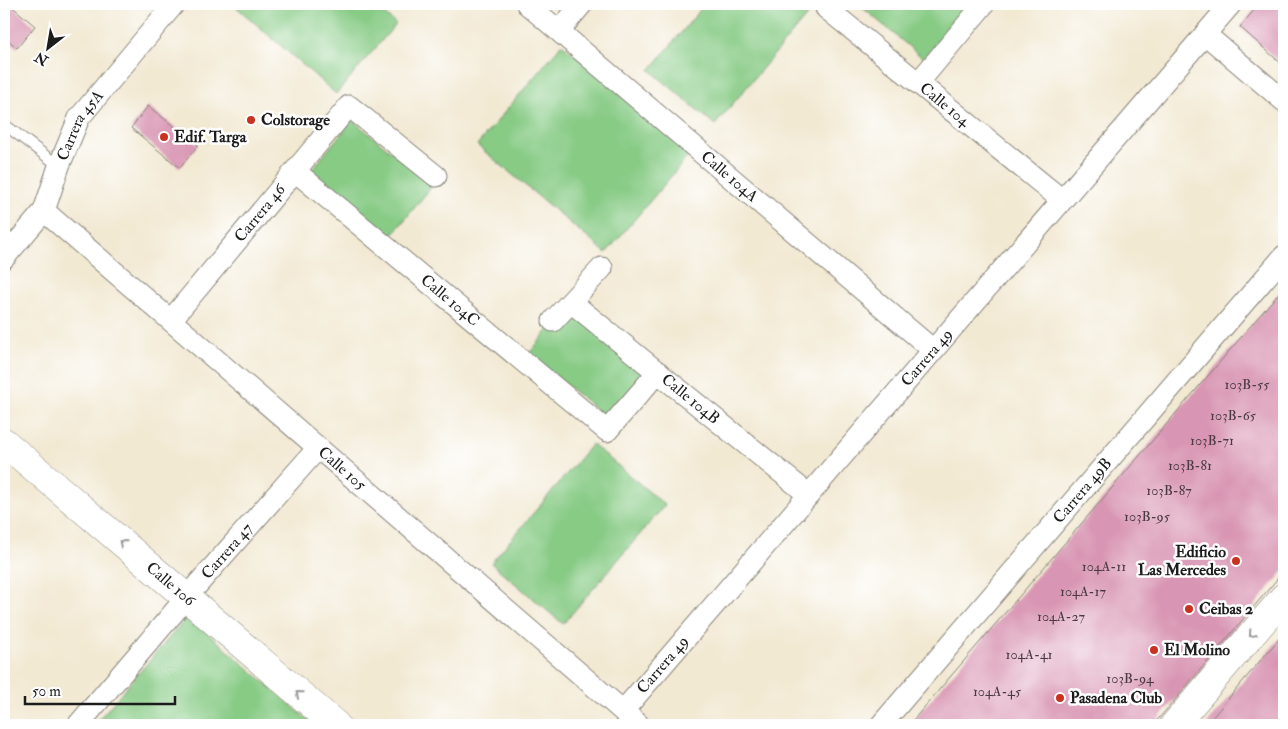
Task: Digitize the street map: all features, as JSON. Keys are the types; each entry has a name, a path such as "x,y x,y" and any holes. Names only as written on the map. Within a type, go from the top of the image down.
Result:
{"street":[{"name":"Carrera 45A","path":"4,258 44,211 58,166 79,118 174,4"},
{"name":"Calle 104A","path":"527,4 934,350"},
{"path":"559,31 582,4"},
{"path":"918,83 984,4"},
{"name":"Carrera 49","path":"623,712 1231,4"},
{"name":"Calle 104","path":"828,6 918,83 1062,200"},
{"path":"1205,34 1284,101"},
{"name":"Carrera 46","path":"171,320 349,106 436,176"},
{"name":"Calle 104C","path":"295,171 607,431 658,372"},
{"name":"Calle 105","path":"44,211 639,725"},
{"name":"Carrera 49B","path":"881,725 1284,256"},
{"path":"553,321 602,268"},
{"name":"Calle 104B","path":"571,302 809,495"},
{"name":"Calle 106","path":"4,442 336,725"},
{"name":"Carrera 47","path":"78,725 186,598 318,448"},
{"path":"1174,725 1284,597"}],"lane":[{"path":"4,124 58,166"}],"green space":[{"path":"233,4 373,4 396,24 336,94"},
{"path":"705,4 813,4 815,6 715,125 650,70"},
{"path":"858,4 970,4 924,59"},
{"path":"562,44 691,153 606,253 477,145"},
{"path":"352,120 433,185 389,239 308,175"},
{"path":"570,303 650,369 608,419 529,354"},
{"path":"592,444 665,505 563,624 491,563"},
{"path":"188,616 314,725 94,725"}],"building":[{"path":"4,4 9,4 35,26 17,48 4,36"},
{"path":"1259,4 1284,4 1284,66 1240,27"},
{"name":"Edif. Targa","path":"148,106 198,145 180,168 131,128"},
{"path":"1284,287 1284,571 1179,695 1153,725 909,725"},
{"path":"1284,633 1284,725 1206,725 1255,667"}],"place":[{"name":"Colstorage","path":"251,120"},
{"name":"Edif. Targa","path":"164,137"},
{"name":"Edificio Las Mercedes","path":"1236,561"},
{"name":"Ceibas 2","path":"1189,609"},
{"name":"El Molino","path":"1154,650"},
{"name":"Pasadena Club","path":"1060,698"}]}
